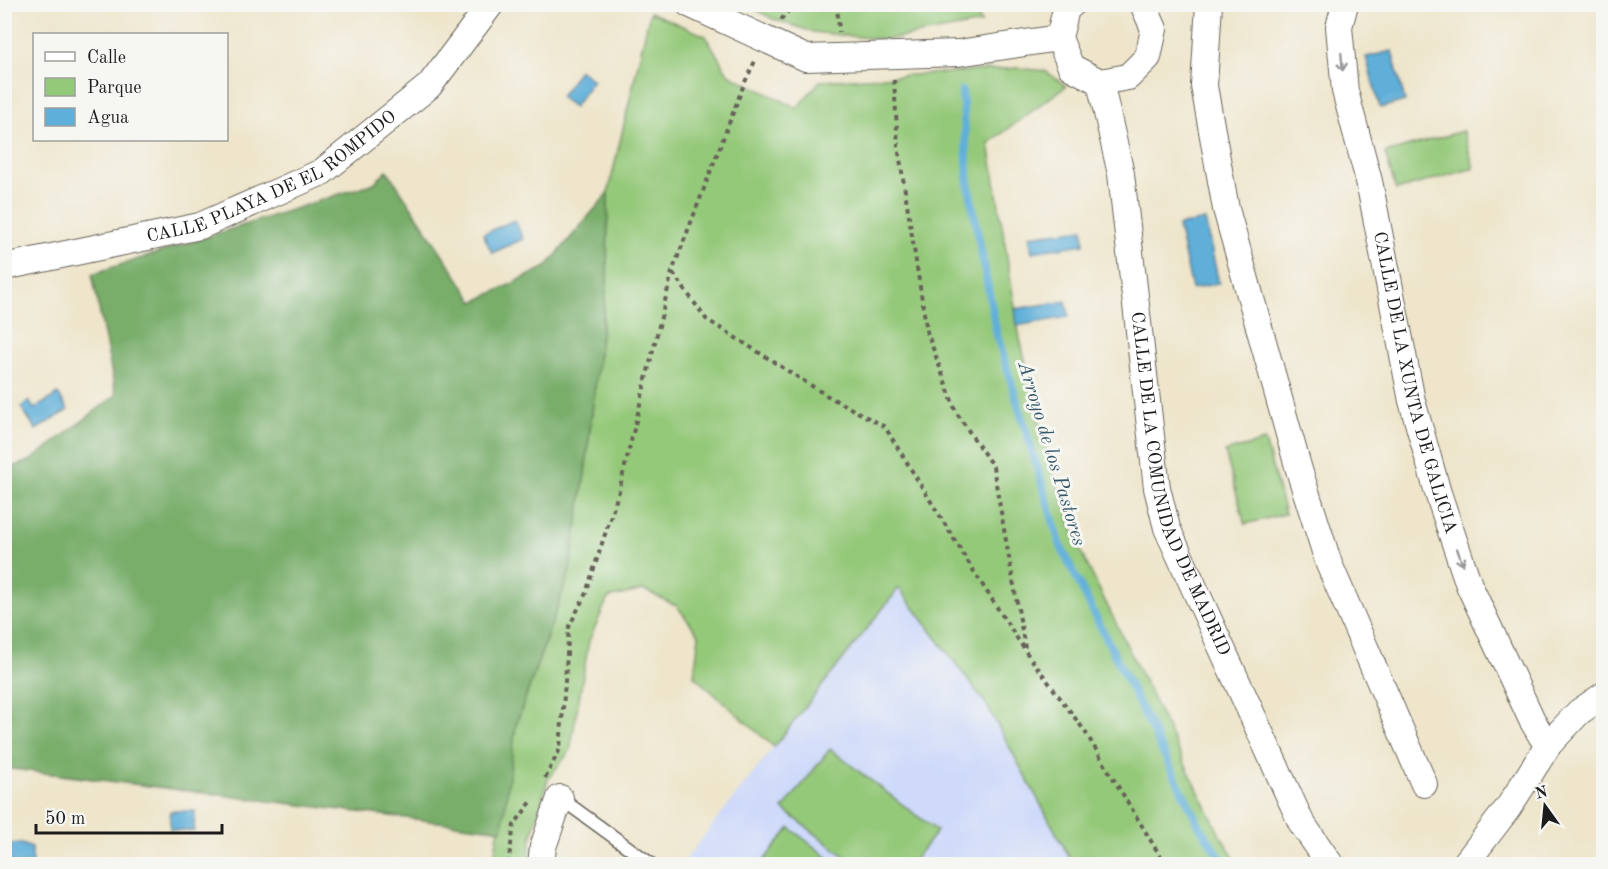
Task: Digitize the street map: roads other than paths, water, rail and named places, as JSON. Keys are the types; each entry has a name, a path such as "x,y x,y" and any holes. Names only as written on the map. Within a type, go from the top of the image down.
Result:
{"street":[{"name":"CALLE PLAYA DE EL ROMPIDO","path":"4,267 200,226 322,172 429,86 491,4"},
{"path":"689,4 806,58 958,53 1059,38"},
{"path":"1072,4 1066,9 1059,38 1071,67 1100,82 1128,77 1148,57 1154,29 1143,4"},
{"path":"1209,4 1204,86 1226,209 1299,470 1329,564 1424,784"},
{"name":"CALLE DE LA XUNTA DE GALICIA","path":"1345,4 1339,27 1345,91 1370,181 1412,401 1438,494 1469,585 1532,720 1549,744"},
{"name":"CALLE DE LA COMUNIDAD DE MADRID","path":"1100,82 1121,174 1157,488 1167,528 1301,822 1330,864"},
{"path":"1465,864 1508,808 1549,744 1579,712 1604,695"},
{"path":"541,864 547,792"}],"lane":[{"path":"547,792 651,864"}],"water":[{"path":"1392,51 1405,101 1380,108 1366,57"},
{"path":"579,70 593,80 574,107 560,97"},
{"path":"515,220 523,239 492,253 483,234"},
{"path":"1205,220 1219,283 1192,289 1178,226"},
{"path":"1083,229 1084,244 1032,252 1029,236"},
{"path":"1066,301 1069,317 1017,326 1015,309"},
{"path":"58,394 68,410 36,430 21,407 29,401 34,409"},
{"path":"170,811 195,811 194,831 170,830"},
{"path":"19,843 32,848 32,864 10,864 11,860 5,854 6,848"}],"waterway":[{"name":"Arroyo de los Pastores","path":"962,91 969,187 997,335 1061,547 1199,825 1224,864"}]}
